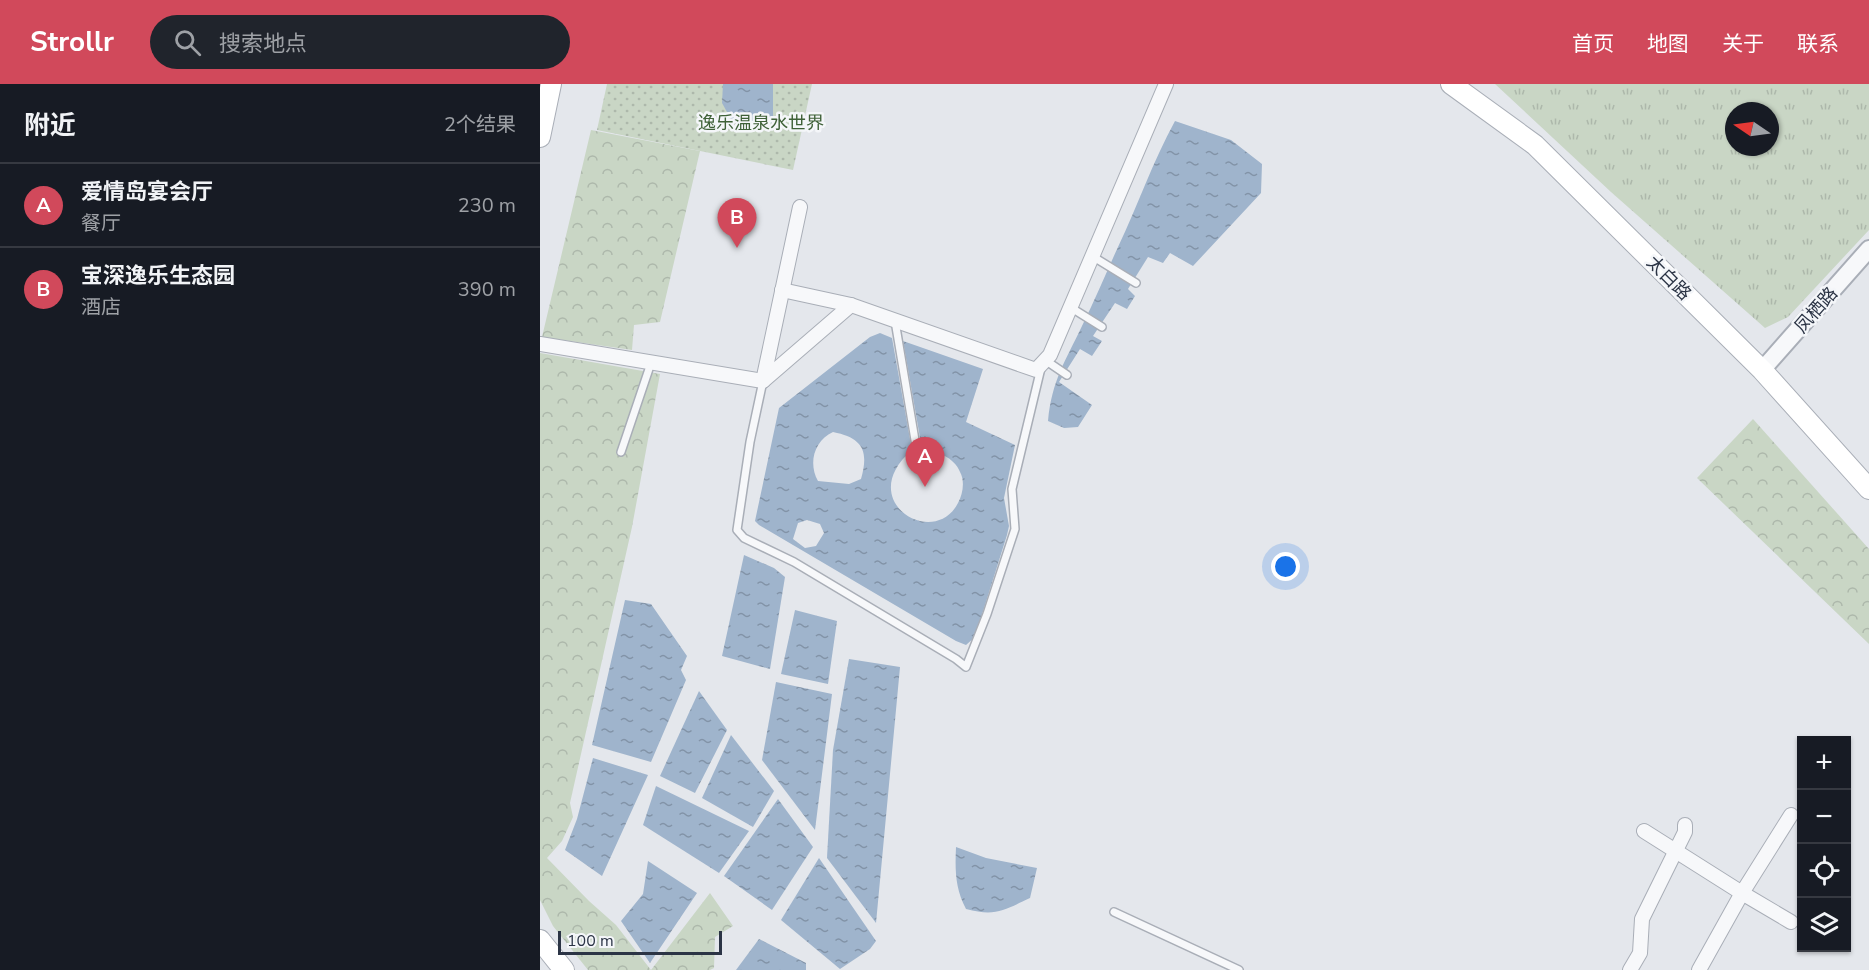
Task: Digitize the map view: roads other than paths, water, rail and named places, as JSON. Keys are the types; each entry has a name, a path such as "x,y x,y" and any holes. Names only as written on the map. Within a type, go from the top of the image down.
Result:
{"main road":[{"path":"540,136 551,84"},
{"name":"太白路","path":"1451,84 1535,146 1762,370 1869,489"},
{"path":"540,940 564,970"}],"street":[{"path":"782,290 850,305 1036,370 1050,355 1166,84"},
{"path":"763,381 800,207"},
{"name":"凤栖路","path":"1762,370 1869,249"},
{"path":"763,381 850,305"},
{"path":"540,344 763,381"},
{"path":"1699,970 1742,894 1791,815"},
{"path":"1630,970 1640,953 1642,920 1685,832 1685,825"},
{"path":"1644,831 1742,894 1791,922"}],"lane":[{"path":"1092,256 1136,283"},
{"path":"1070,308 1102,327"},
{"path":"895,321 917,452"},
{"path":"763,381 750,442 737,530 744,538 794,562 966,667 987,614 1015,529 1012,489 1043,361 1067,375"},
{"path":"621,452 651,363"},
{"path":"1114,912 1239,970"}],"water":[{"path":"723,84 773,84 773,122 760,127 732,121 722,103"},
{"path":"1175,121 1231,140 1262,164 1261,193 1193,266 1170,253 1163,263 1148,257 1128,289 1135,296 1127,309 1115,303 1093,336 1102,341 1092,356 1080,349 1059,382 1092,405 1078,427 1064,428 1048,421 1056,382"},
{"path":"880,333 892,338 912,450 896,469 891,486 894,502 904,513 917,520 932,522 947,516 958,503 963,483 958,467 954,463 939,453 922,449 903,341 983,369 966,422 1015,445 1004,498 1009,526 1007,535 975,637 966,645 755,521 779,408 870,337","holes":["833,432 851,438 861,447 864,453 861,479 849,484 818,481 813,467 815,453 821,441","807,520 820,524 824,533 816,546 805,548 793,539 798,523"]},
{"path":"744,555 774,568 785,577 770,669 722,656"},
{"path":"625,600 651,604 687,656 681,670 686,680 651,762 592,745"},
{"path":"795,610 837,621 828,684 781,674"},
{"path":"849,659 900,667 876,923 827,858 833,750"},
{"path":"776,682 832,694 815,830 762,760"},
{"path":"699,691 727,730 695,793 660,776"},
{"path":"731,735 774,791 753,827 702,798"},
{"path":"593,758 648,775 602,876 565,850 577,819"},
{"path":"656,786 749,831 719,873 643,825"},
{"path":"778,799 813,847 772,910 724,876"},
{"path":"956,847 986,858 1037,868 1030,898 1000,911 985,912 966,909 956,879"},
{"path":"819,858 876,941 870,949 840,969 781,920"},
{"path":"648,861 697,893 650,963 621,921 643,894"},
{"path":"759,939 806,963 806,970 736,970"}],"place":[{"name":"宝深逸乐生态园","path":"737,248"},
{"name":"爱情岛宴会厅","path":"925,487"}],"park label":[{"name":"逸乐温泉水世界","path":"761,123"}]}
